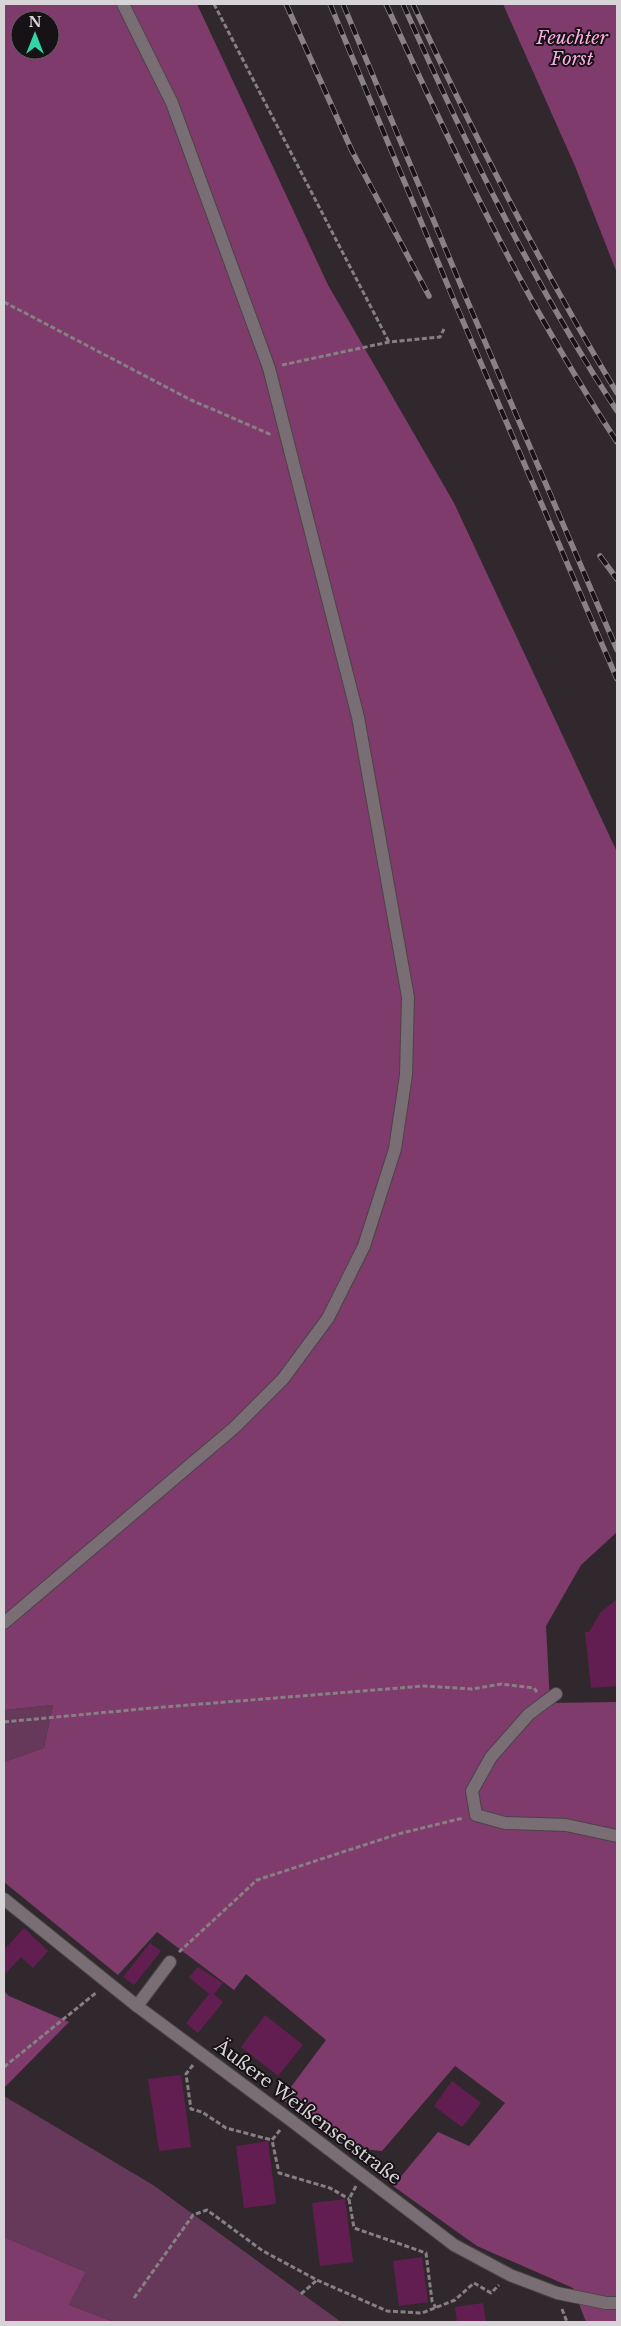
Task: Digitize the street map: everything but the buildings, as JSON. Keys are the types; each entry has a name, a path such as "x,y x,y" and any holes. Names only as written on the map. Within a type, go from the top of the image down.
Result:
{"street":[{"path":"4,1623 235,1427 283,1380 328,1318 364,1246 395,1149 406,1075 408,997 358,717 269,368 172,103 123,4"},
{"path":"550,1698 528,1714 491,1757 472,1791 476,1815 505,1823 566,1825 617,1836"},
{"name":"Äußere Weißenseestraße","path":"4,1898 107,1984 290,2119 454,2245 510,2275 557,2292 606,2303 617,2303"},
{"path":"137,2006 170,1962"}],"path":[{"path":"214,4 389,342"},
{"path":"4,302 191,400 288,442"},
{"path":"269,368 389,342 440,337 444,329"},
{"path":"4,1722 424,1686 472,1689 501,1684 534,1688 550,1698"},
{"path":"170,1962 257,1880 398,1834 476,1815"},
{"path":"4,2067 107,1984"},
{"path":"202,2054 186,2074 191,2109 202,2112 226,2128 272,2140"},
{"path":"272,2140 290,2119"},
{"path":"272,2140 279,2173 330,2188 349,2198"},
{"path":"364,2176 349,2198 354,2228 426,2253 432,2301 436,2308"},
{"path":"134,2298 193,2214 208,2210 263,2250 317,2280 387,2311 422,2313 455,2300 474,2282 491,2292 510,2275"},
{"path":"301,2294 317,2280"}],"shaded area":[{"path":"53,1705 44,1748 4,1762 4,1710"},
{"path":"4,2096 153,2185 341,2322 114,2322 69,2305 86,2272 4,2237"}],"green space":[{"path":"4,4 197,4 328,285 454,503 617,852 617,1532 581,1565 546,1626 550,1703 617,1702 617,2322 586,2322 573,2288 477,2246 393,2186 438,2132 469,2146 505,2103 455,2066 382,2151 345,2147 282,2099 326,2040 246,1974 234,1990 157,1932 118,1975 4,1882 4,1762 44,1748 53,1705 4,1710"},
{"name":"Feuchter Forst","path":"503,4 617,4 617,273 575,166"},
{"path":"4,1991 9,1996 69,2022 4,2088"},
{"path":"4,2237 86,2272 69,2305 114,2322 4,2322"}],"railway":[{"path":"286,4 352,151 429,296"},
{"path":"330,4 453,298 617,679"},
{"path":"343,4 617,650"},
{"path":"386,4 465,172 522,282 552,336 617,442"},
{"path":"403,4 502,212 557,313 617,411"},
{"path":"413,4 460,104 535,250 617,393"},
{"path":"600,556 617,579"}]}
